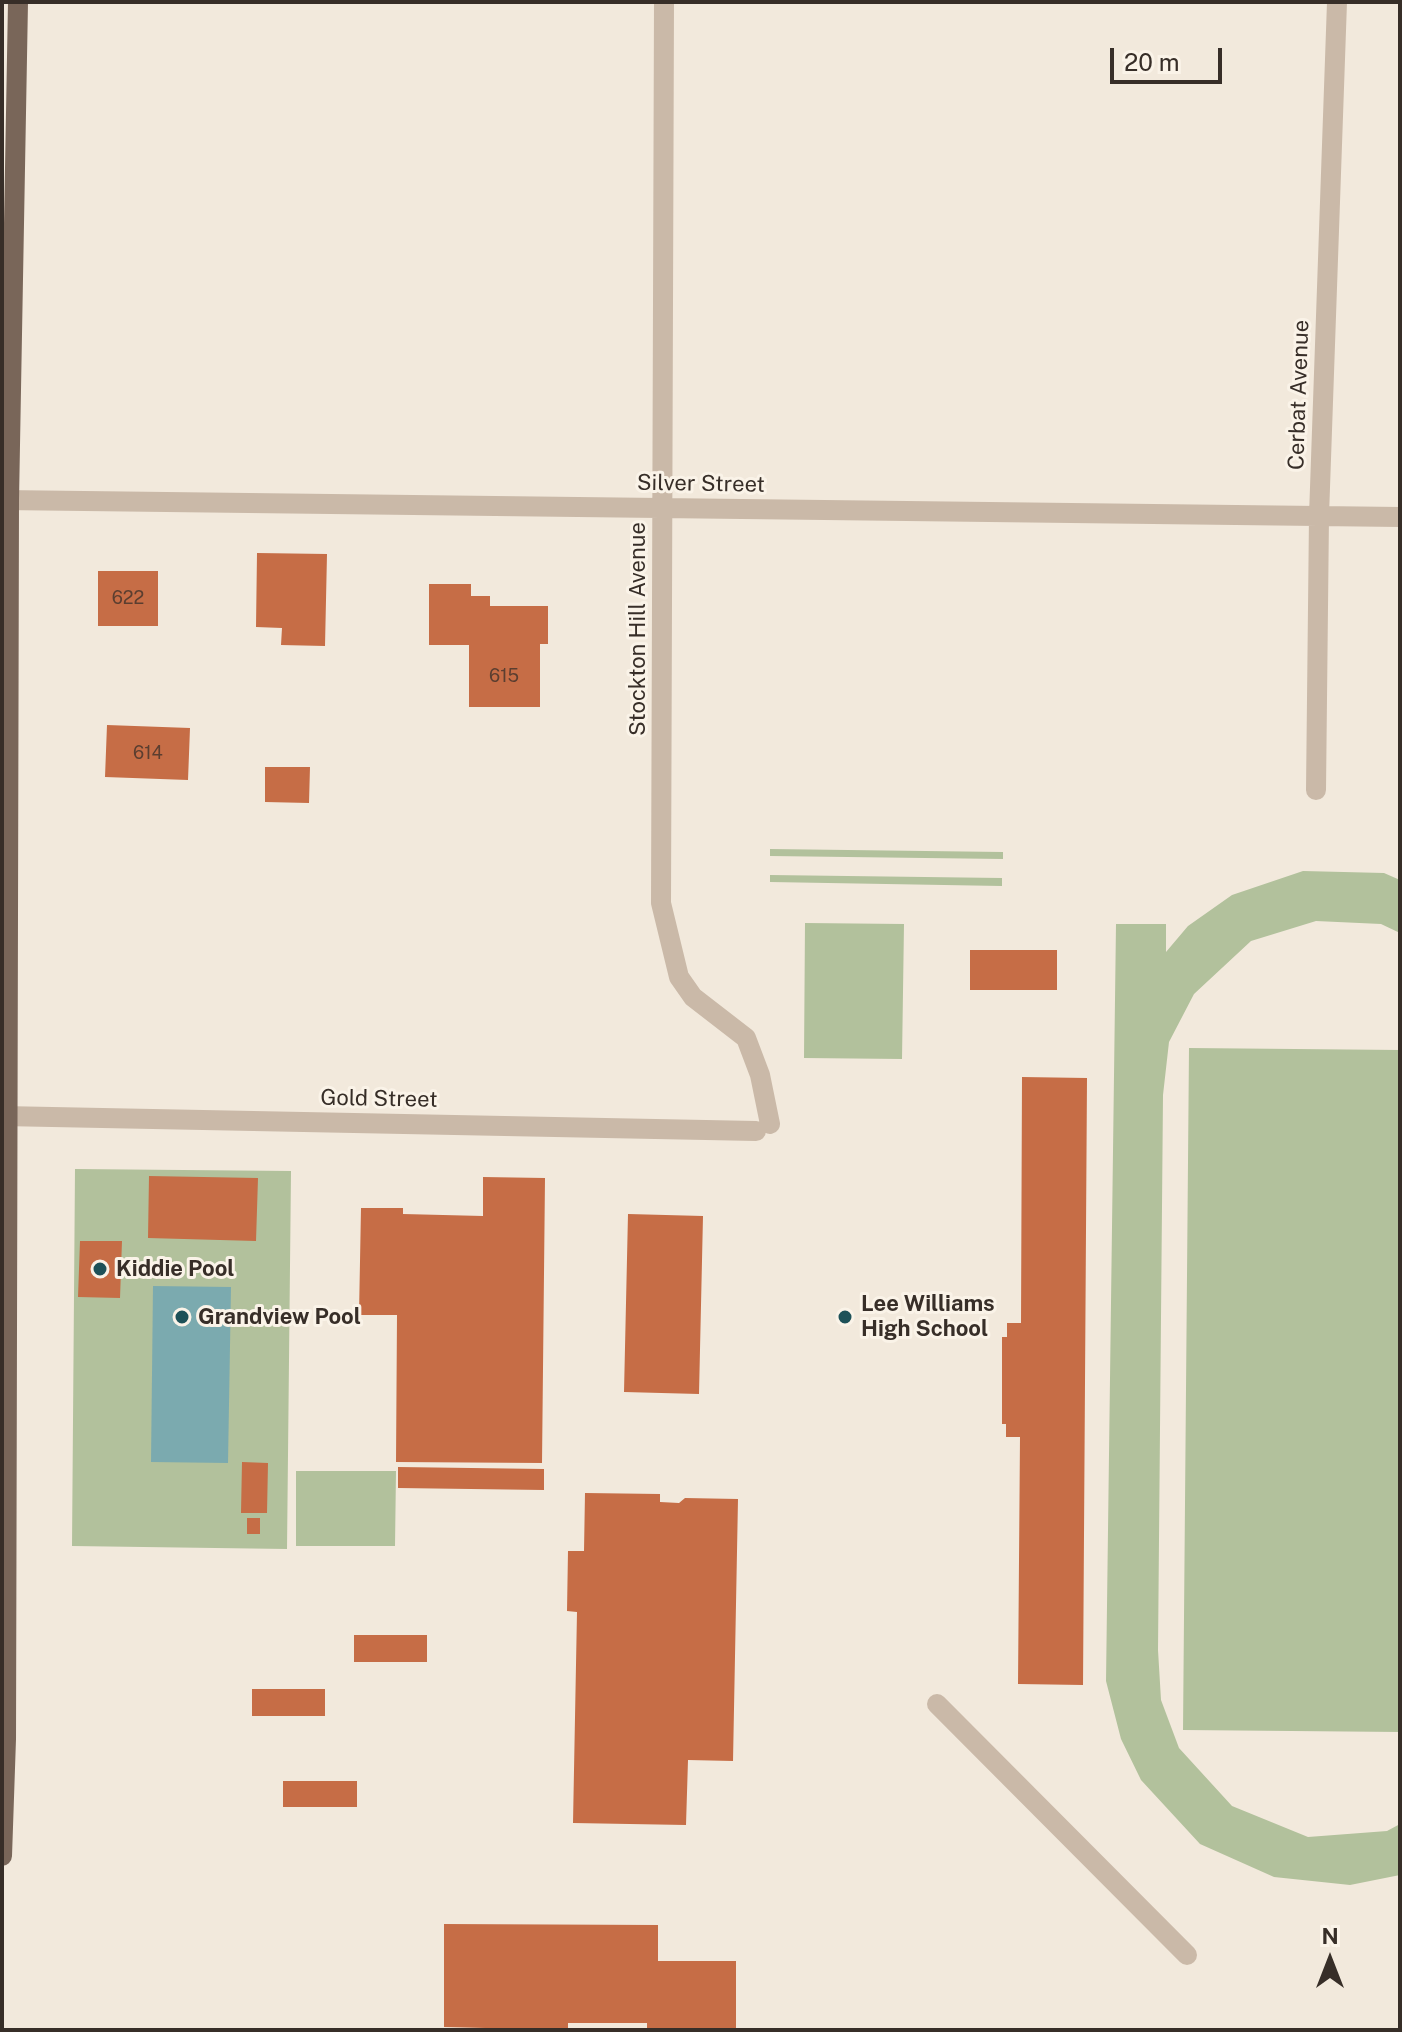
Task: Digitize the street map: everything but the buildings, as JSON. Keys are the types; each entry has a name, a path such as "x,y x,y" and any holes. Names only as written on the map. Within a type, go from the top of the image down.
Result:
{"main road":[{"path":"2,1856 6,500 18,2"}],"street":[{"name":"Stockton Hill Avenue","path":"664,2 661,903 679,977 693,997 746,1038 760,1075 763,1127"},
{"name":"Cerbat Avenue","path":"1316,790 1319,516 1337,2"},
{"name":"Silver Street","path":"6,500 1400,517"},
{"name":"Gold Street","path":"4,1116 763,1127"},
{"path":"937,1704 1187,1955"}],"green space":[{"path":"770,849 1003,852 1003,859 770,856"},
{"path":"1303,871 1384,873 1400,880 1400,933 1381,924 1316,921 1251,941 1194,994 1169,1042 1163,1095 1158,1650 1161,1700 1179,1748 1232,1806 1308,1837 1387,1831 1400,1824 1400,1875 1350,1885 1274,1877 1200,1844 1141,1780 1121,1739 1106,1681 1116,924 1166,924 1166,952 1188,926 1232,895"},
{"path":"770,875 1002,878 1002,886 770,882"},
{"path":"805,923 904,924 902,1059 804,1058"},
{"path":"1189,1048 1400,1050 1400,1732 1183,1730"},
{"name":"Grandview Pool","path":"75,1169 291,1171 287,1549 72,1546"},
{"path":"296,1471 396,1471 395,1546 296,1546"}],"water":[{"path":"153,1286 231,1287 228,1463 151,1462"}],"place":[{"name":"Kiddie Pool","path":"100,1269"},
{"name":"Grandview Pool","path":"182,1317"},
{"name":"Lee Williams High School","path":"845,1317"}]}
